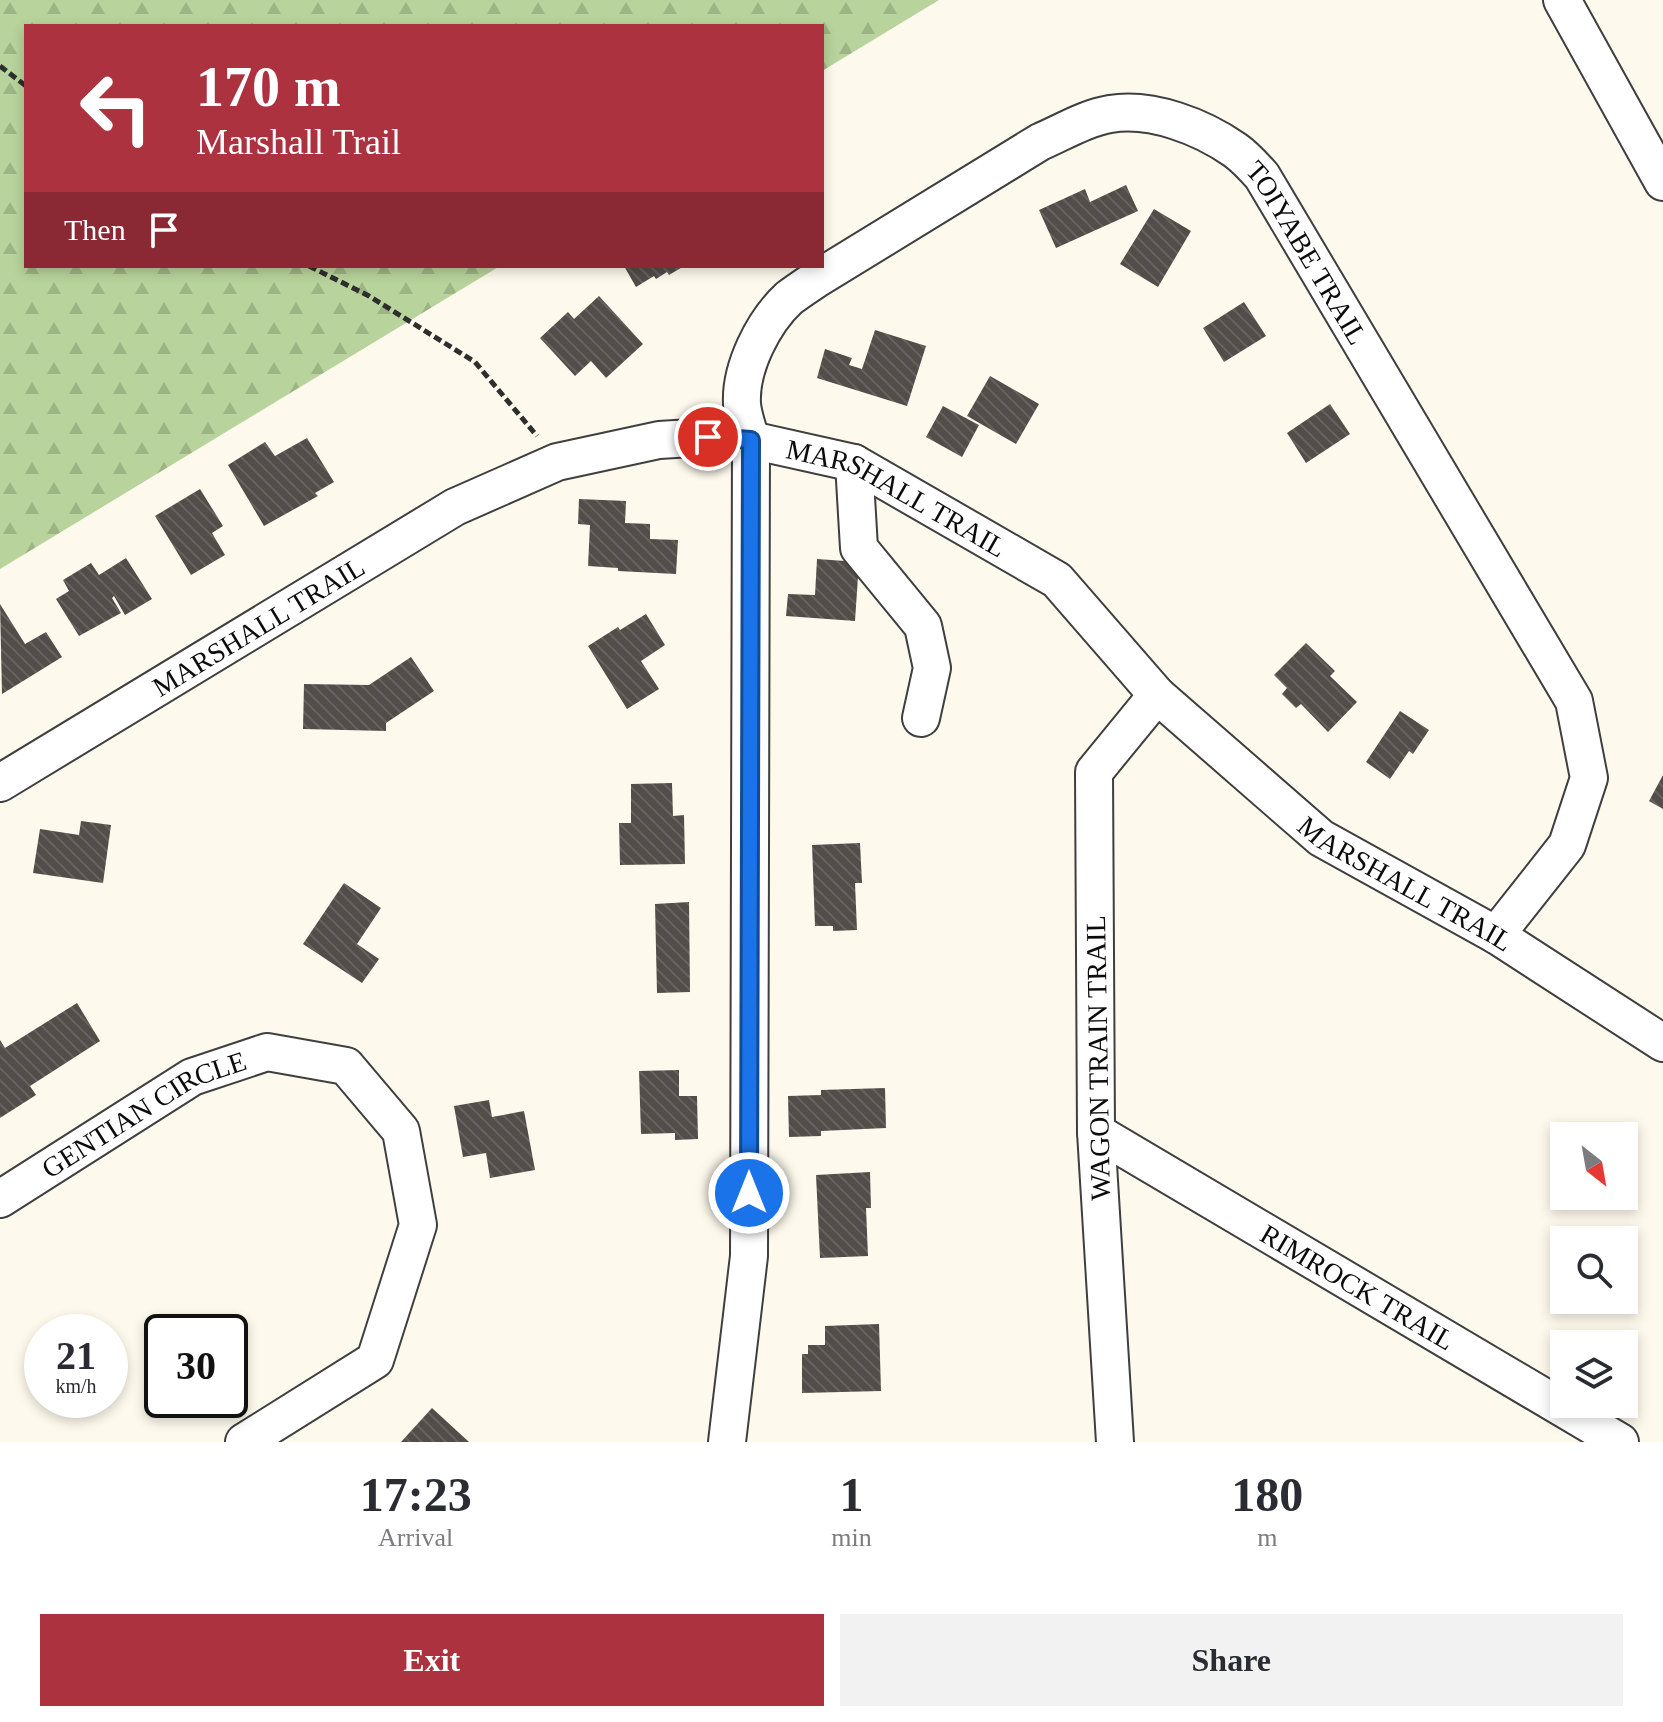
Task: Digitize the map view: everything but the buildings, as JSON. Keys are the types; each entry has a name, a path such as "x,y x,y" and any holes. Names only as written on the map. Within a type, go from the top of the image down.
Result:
{"street":[{"path":"1562,0 1663,182"},
{"name":"TOIYABE TRAIL","path":"727,1442 749,1256 751,440 742,405 744,381 755,348 768,324 788,299 815,280 1040,142 1111,114 1139,114 1173,120 1208,133 1237,152 1262,176 1574,701 1589,778 1567,845 1496,935"},
{"name":"MARSHALL TRAIL","path":"0,783 455,507 557,462 659,440 708,437 751,440 854,463 1057,580 1157,695 1321,838 1496,935 1663,1043"},
{"path":"854,463 859,548 923,626 932,668 921,718"},
{"name":"WAGON TRAIN TRAIL","path":"1115,1442 1096,1132 1094,772 1157,695"},
{"name":"GENTIAN CIRCLE","path":"0,1199 192,1077 267,1052 346,1066 401,1131 418,1225 375,1360 244,1442"},
{"name":"RIMROCK TRAIL","path":"1096,1132 1620,1442"}],"path":[{"path":"0,66 24,84"},
{"path":"313,268 369,296 475,362 557,462"}],"green space":[{"path":"0,0 939,0 824,70 824,24 24,24 24,268 497,268 0,569"}],"route":[{"path":"708,437 751,440 749,1193"}]}
